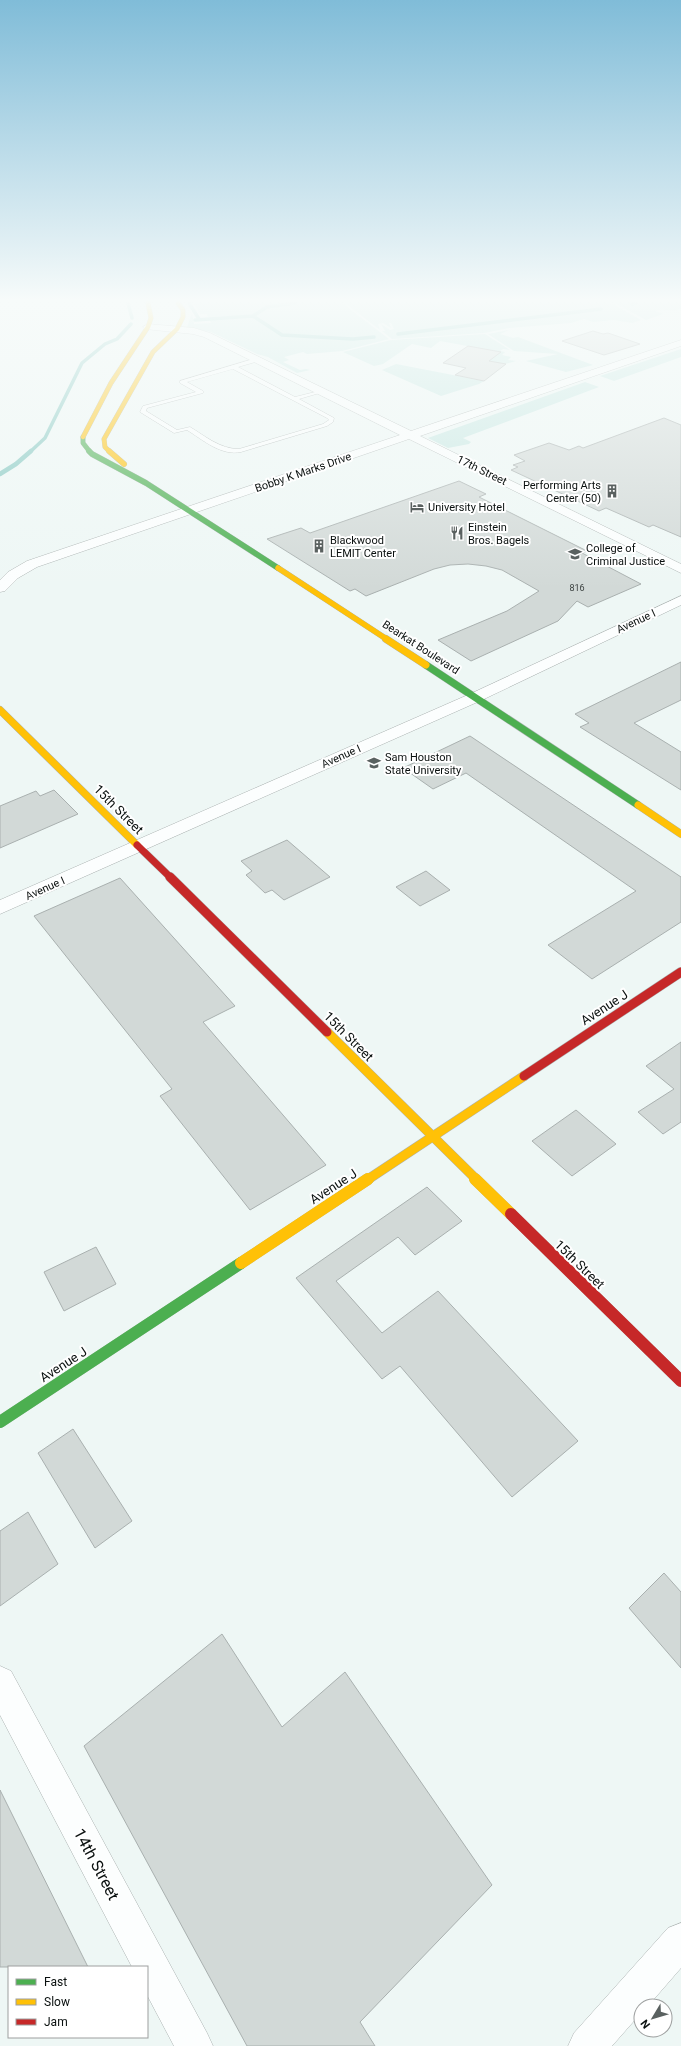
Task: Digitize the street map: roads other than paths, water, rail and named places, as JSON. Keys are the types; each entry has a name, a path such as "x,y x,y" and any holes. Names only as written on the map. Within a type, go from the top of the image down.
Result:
{"street":[{"name":"Bearkat Boulevard","path":"103,398 83,434 82,443 92,454 146,483 190,510 476,697 681,834"},
{"name":"Bearkat Boulevard","path":"127,398 104,440 105,447 146,483"},
{"name":"17th Street","path":"336,398 681,569"},
{"name":"Bobby K Marks Drive","path":"0,588 13,575 32,564 518,398"},
{"name":"Avenue I","path":"0,908 476,697 681,600"},
{"name":"15th Street","path":"0,710 681,1381"},
{"name":"Avenue J","path":"0,1422 681,972"},
{"name":"14th Street","path":"0,1682 194,2046"},
{"path":"587,2046 681,1941"}],"lane":[{"path":"177,398 145,407 143,412 176,432 188,428 222,449 234,451 325,425 331,421 329,417 295,398"}],"waterway":[{"path":"30,452 45,438 64,398"},
{"path":"0,474 16,464 31,451"}],"place":[{"name":"Performing Arts Center (50)","path":"612,491"},
{"name":"University Hotel","path":"417,507"},
{"name":"Einstein Bros. Bagels","path":"457,533"},
{"name":"Blackwood LEMIT Center","path":"319,546"},
{"name":"College of Criminal Justice","path":"575,554"},
{"name":"Sam Houston State University","path":"374,763"}]}
